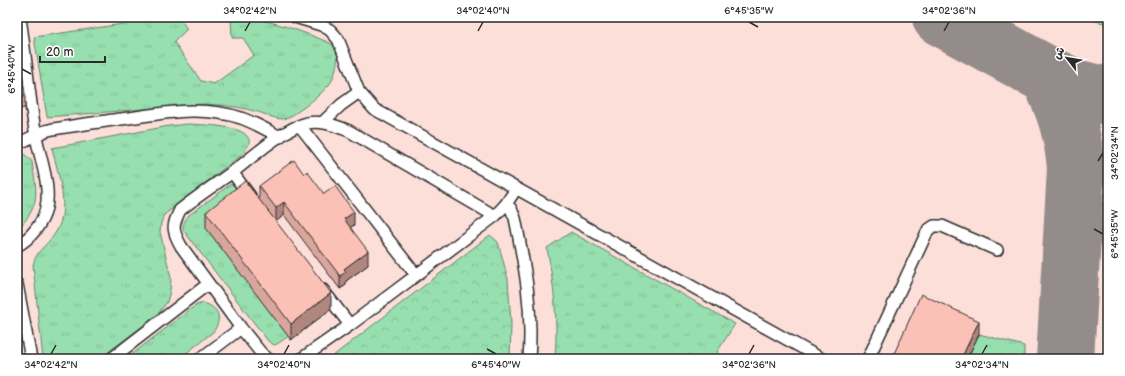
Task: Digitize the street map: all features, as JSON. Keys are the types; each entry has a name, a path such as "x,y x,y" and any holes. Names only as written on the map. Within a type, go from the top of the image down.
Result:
{"lane":[{"path":"295,17 321,25 330,30 338,38 359,92 383,115 822,359"},
{"path":"17,246 35,231 42,221 48,198 36,135 21,18"},
{"path":"323,122 341,104 359,92"},
{"path":"17,144 53,129 175,111 197,110 240,118 261,126 280,137"},
{"path":"268,359 261,353 241,328 181,246 175,234 174,221 180,210 280,137 308,123 323,122 349,131 495,216"},
{"path":"300,126 416,275"},
{"path":"232,172 255,203"},
{"path":"301,359 350,325 495,216 506,204 516,189"},
{"path":"506,204 511,209 515,218 528,293 530,319 529,359"},
{"path":"868,359 928,230 934,226 942,226 997,250"},
{"path":"317,282 350,325"},
{"path":"17,284 31,359"},
{"path":"111,359 208,284"},
{"path":"200,359 241,328"}],"shaded area":[{"path":"17,17 1108,17 1108,359 17,359"}],"green space":[{"path":"179,17 187,29 174,42 201,81 214,84 254,55 243,38 232,38 231,17 256,19 281,25 330,43 338,52 334,76 328,86 316,97 294,114 283,119 241,108 203,104 47,117 34,37"},
{"path":"1079,17 1108,17 1108,24"},
{"path":"188,124 220,126 233,129 243,133 248,138 248,146 240,156 164,215 160,232 171,278 167,302 158,314 99,359 43,359 33,265 36,256 54,235 62,215 62,192 52,148 169,126"},
{"path":"24,154 32,162 36,191 34,206 25,221 17,230 17,155"},
{"path":"231,184 237,187 289,336 274,345 268,341 183,230 184,222 189,215"},
{"path":"571,232 735,324 717,352 723,359 555,359 555,303 547,248"},
{"path":"490,235 498,242 508,279 511,323 510,359 329,359"},
{"path":"203,303 213,307 216,311 218,314 218,323 213,332 179,359 126,359 192,308"},
{"path":"979,334 1024,346 1024,359 967,359"}],"building":[{"path":"18,39 25,95 17,96 17,40"},
{"path":"294,160 304,174 307,171 324,194 335,186 354,212 344,219 368,251 344,269 346,272 340,276 284,202 276,208 259,186"},
{"path":"245,181 331,293 291,324 206,212"},
{"path":"921,294 979,321 961,359 899,359 893,356"}],"taxiway":[{"path":"941,17 1049,76 1078,89 1108,96"},
{"path":"1049,76 1060,99 1067,120 1073,143 1076,168 1065,359"}]}
